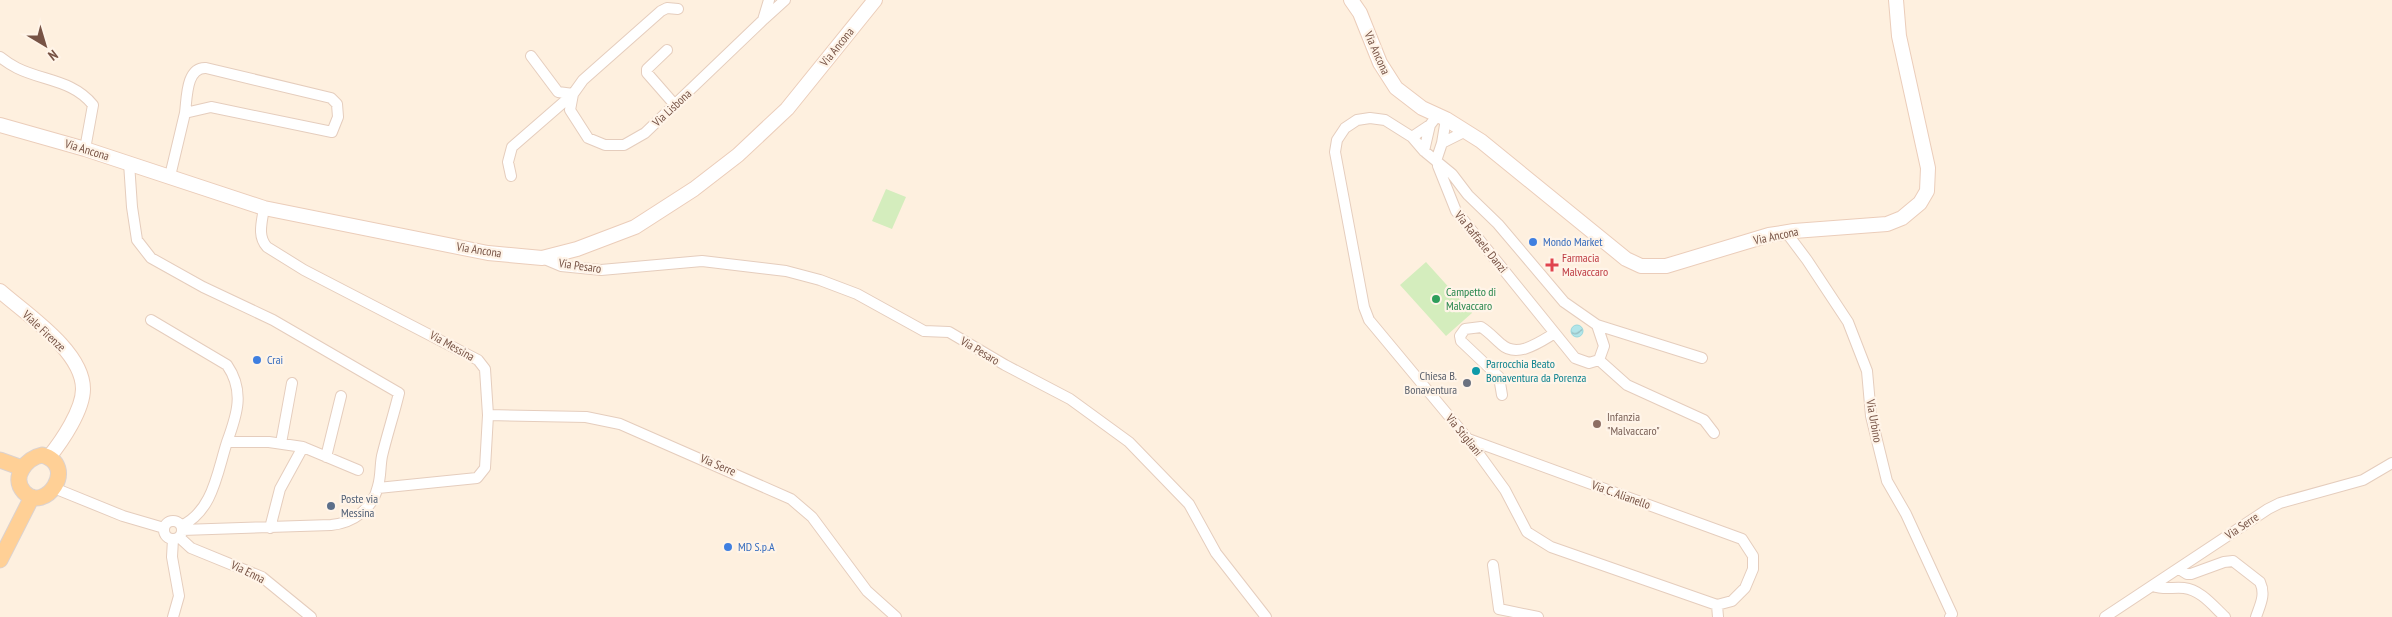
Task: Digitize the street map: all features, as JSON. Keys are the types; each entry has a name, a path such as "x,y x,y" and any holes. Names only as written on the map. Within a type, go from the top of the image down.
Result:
{"main road":[{"path":"36,456 49,457 55,462 57,468 58,475 54,488 44,497 32,497 24,493 20,487 19,480 22,468 36,456"},
{"path":"0,460 22,468"},
{"path":"0,560 32,497"}],"street":[{"name":"Via Lisbona","path":"573,94 570,110 588,138 605,145 624,145 645,133 763,20 769,0"},
{"path":"763,20 785,0"},
{"name":"Via Ancona","path":"0,125 85,149 264,208 488,253 542,258 577,249 635,227 694,189 738,156 787,109 875,0"},
{"name":"Via Ancona","path":"1351,0 1360,13 1387,76 1407,98 1437,120 1466,131 1481,141 1626,259 1641,266 1666,266 1769,235 1786,232 1887,224 1902,218 1920,203 1927,191 1928,168 1899,36 1896,0"},
{"path":"510,176 508,162 512,147 573,94 583,80 661,11 668,8 678,9"},
{"path":"667,50 646,69 647,73 675,105"},
{"path":"531,56 558,92 573,94"},
{"path":"0,57 17,68 68,85 84,94 93,105 85,149"},
{"path":"170,176 191,78 195,71 202,68 331,98 337,104 338,117 332,132 211,107 185,113"},
{"name":"Via Stigliani","path":"1436,161 1412,137 1385,120 1370,118 1358,120 1345,128 1338,140 1335,152 1337,176 1364,307 1369,320 1468,438 1505,490 1527,532 1551,547 1717,605"},
{"path":"1412,137 1437,120"},
{"path":"1436,161 1442,143 1437,120"},
{"path":"1424,151 1437,120"},
{"path":"1442,143 1466,131"},
{"name":"Via Raffaele Danzi","path":"1436,161 1452,174 1468,195 1498,224 1564,302 1597,325 1702,358"},
{"name":"Via Raffaele Danzi","path":"1436,161 1446,181 1453,205 1575,358 1589,363 1600,360"},
{"path":"129,163 132,207 138,240 151,258 203,287 273,320 399,393 382,457 378,488 369,506 354,519 343,524 179,533"},
{"path":"1453,205 1468,195"},
{"name":"Via Messina","path":"264,208 260,232 261,238 267,247 304,270 478,360 485,369 488,415 485,468 477,478 378,488"},
{"name":"Via Urbino","path":"1786,232 1848,322 1867,370 1870,416 1887,481 1906,514 1952,616"},
{"name":"Via Pesaro","path":"542,258 561,266 602,270 702,261 786,271 820,280 857,294 924,331 949,332 1005,365 1070,398 1129,442 1189,504 1216,553 1266,617"},
{"name":"Viale Firenze","path":"0,291 62,346 81,375 83,390 81,401 62,440 49,457"},
{"path":"151,320 227,365 235,376 238,389 235,418 206,504 200,515 179,533 172,557 179,596 173,617"},
{"path":"1597,325 1604,346 1600,360 1627,385 1704,420 1714,433"},
{"path":"1502,395 1499,377 1461,341 1460,336 1465,329 1480,326 1494,336 1502,345 1512,350 1520,350 1555,333"},
{"path":"281,443 292,383"},
{"path":"326,457 341,396"},
{"name":"Via Serre","path":"488,415 586,417 620,424 791,499 812,517 867,591 896,617"},
{"name":"Via C. Alianello","path":"1468,438 1742,539 1753,556 1752,570 1745,588 1732,600 1717,605"},
{"path":"227,442 281,443 303,447 358,470"},
{"path":"270,528 280,489 303,447"},
{"name":"Via Serre","path":"2105,617 2268,509 2280,503 2363,480 2392,463"},
{"path":"54,488 123,516 164,528 167,523 173,521 179,533"},
{"name":"Via Enna","path":"164,528 167,536 179,533 191,548 262,577 312,617"},
{"path":"2179,569 2187,574 2191,574 2224,562 2233,561 2260,582 2262,586 2263,597 2256,617"},
{"path":"1493,565 1499,609 1538,617"},
{"path":"2153,586 2163,590 2183,588 2195,591 2225,617"},
{"path":"1717,605 1718,617"}],"green space":[{"path":"886,189 906,197 892,229 872,221"},
{"name":"Campetto di Malvaccaro","path":"1426,262 1472,313 1446,336 1400,285"}],"water":[{"path":"1579,325 1582,326 1582,336 1575,337 1572,336 1571,329 1572,326"}],"place":[{"name":"Mondo Market","path":"1533,242"},
{"name":"Farmacia Malvaccaro","path":"1552,265"},
{"name":"Campetto di Malvaccaro","path":"1436,299"},
{"name":"Crai","path":"257,360"},
{"name":"Parrocchia Beato Bonaventura da Porenza","path":"1476,371"},
{"name":"Chiesa B. Bonaventura","path":"1467,383"},
{"name":"Infanzia \"Malvaccaro\"","path":"1597,424"},
{"name":"Poste via Messina","path":"331,506"},
{"name":"MD S.p.A","path":"728,547"}]}
